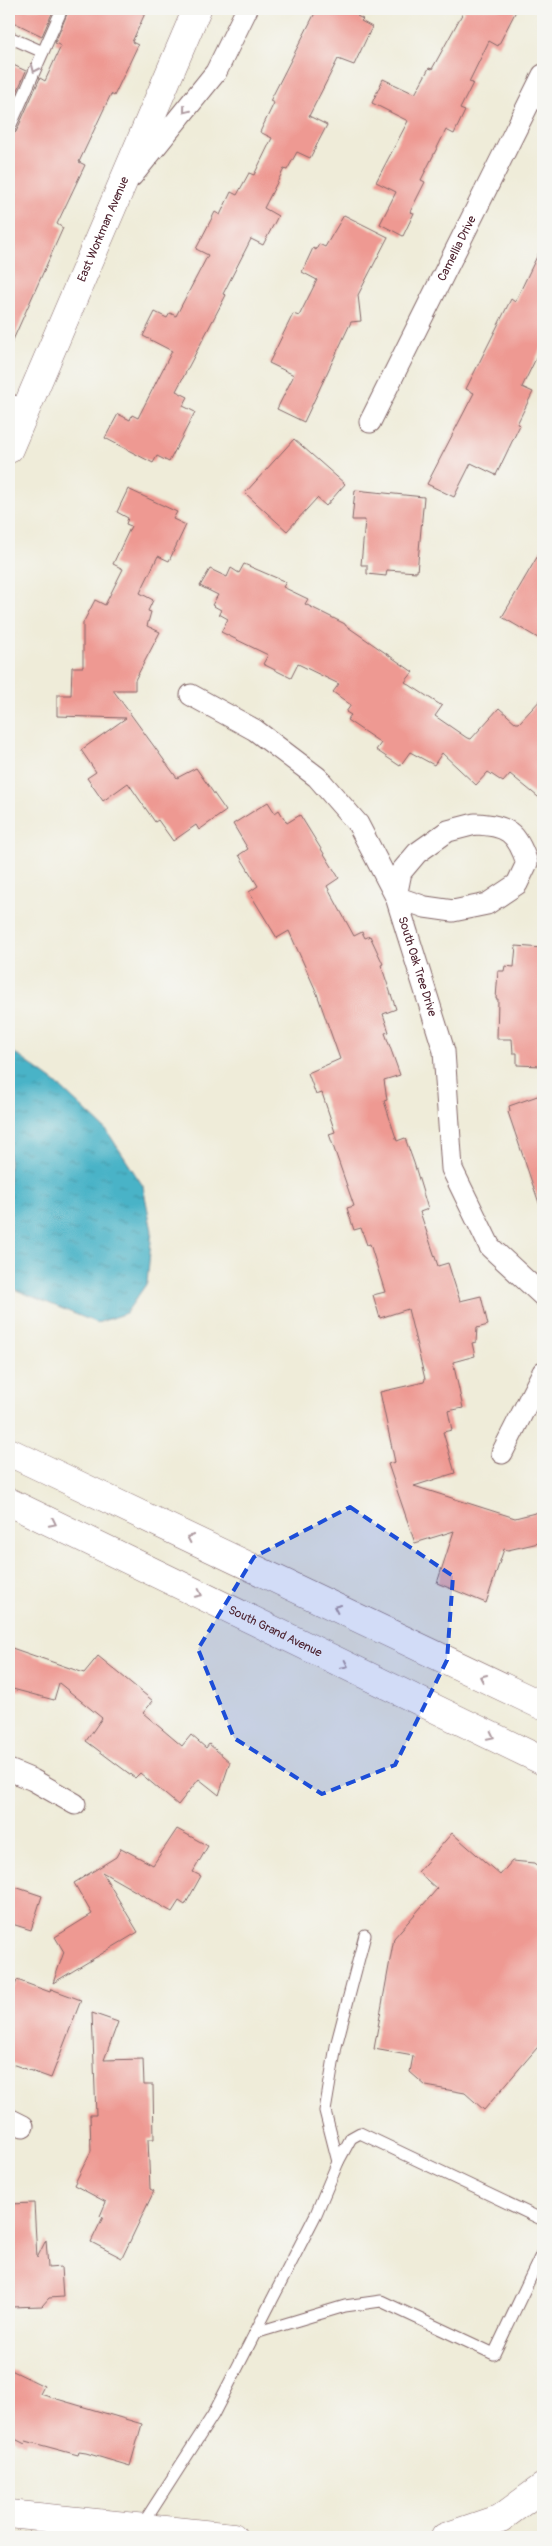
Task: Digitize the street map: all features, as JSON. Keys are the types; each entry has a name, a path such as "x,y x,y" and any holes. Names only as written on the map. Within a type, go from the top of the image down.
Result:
{"main road":[{"name":"East Workman Avenue","path":"9,449 18,403 120,190 198,9"},
{"path":"9,1452 543,1706"},
{"name":"South Grand Avenue","path":"9,1502 543,1761"},
{"path":"445,2537 501,2518 543,2488"},
{"path":"9,2498 42,2516"},
{"path":"9,2514 42,2516 138,2533 233,2537"}],"street":[{"path":"120,190 216,72 247,9"},
{"name":"Camellia Drive","path":"370,422 543,75"},
{"name":"South Oak Tree Drive","path":"191,695 255,730 317,777 358,824 396,897 444,1051 452,1169 490,1247 543,1296"},
{"path":"475,824 498,825 520,842 527,863 517,884 487,904 453,911 424,907 396,897 401,872 417,853 448,831 475,824"},
{"path":"502,1453 543,1372"},
{"path":"9,1770 34,1780 75,1804"}],"lane":[{"path":"9,129 62,9"},
{"path":"9,37 43,52"},
{"path":"338,2162 325,2111 336,2046 365,1935"},
{"path":"138,2533 213,2416 316,2214 338,2162 351,2138 360,2133 543,2220"},
{"path":"255,2333 345,2306 381,2301 494,2354 543,2251"}],"highlighted area":[{"path":"350,1507 453,1576 447,1660 395,1765 322,1794 234,1738 198,1649 254,1557"}],"water":[{"path":"9,1049 56,1083 107,1131 143,1186 152,1231 147,1283 126,1313 97,1323 9,1287"}],"building":[{"path":"9,9 54,9 42,36 9,20"},
{"path":"69,9 147,9 132,42 138,45 114,96 111,94 79,162 85,165 57,224 63,228 9,349 9,210 16,195 9,191 9,136 16,132 40,78 45,81 61,46 55,43"},
{"path":"317,9 360,9 357,16 363,19 361,21 372,27 354,65 338,59 309,116 327,125 310,158 297,152 287,170 284,169 264,208 278,216 263,245 251,239 223,294 226,295 176,391 188,397 183,406 195,412 169,462 157,456 153,463 105,438 118,414 130,420 132,415 138,418 172,351 143,336 155,312 167,318 170,313 176,316 208,255 196,249 215,212 220,215 231,192 237,195 249,173 254,175 272,138 260,132 274,103 270,101"},
{"path":"465,9 517,9 498,46 489,41 469,82 473,83 460,109 465,111 454,134 446,130 421,180 425,182 410,212 414,213 403,236 380,224 396,192 376,182 408,121 372,103 383,79 415,94 429,68 432,69"},
{"path":"9,63 26,71 9,111"},
{"path":"344,215 388,237 358,295 361,321 351,322 304,422 277,409 294,375 269,363 293,314 299,316 317,280 302,272 313,248 316,250 319,244 325,247"},
{"path":"543,244 543,344 522,387 533,392 517,424 520,425 496,475 471,463 454,497 427,484 474,393 466,389 511,299 515,302"},
{"path":"294,439 345,484 326,506 317,498 287,531 245,493"},
{"path":"128,489 177,512 173,519 186,525 169,561 158,556 140,593 153,600 148,611 151,612 147,626 160,632 135,680 135,690 113,690 177,778 196,768 226,811 199,830 196,825 173,841 158,820 155,822 128,783 103,801 87,778 96,772 81,750 126,718 57,716 57,695 71,695 72,667 83,667 83,623 95,600 105,605 123,569 113,564 131,526 126,524 128,518 117,512"},
{"path":"355,490 424,497 417,572 387,570 386,576 367,574 367,565 361,565 365,520 352,520"},
{"path":"543,547 543,641 502,617"},
{"path":"244,564 286,582 283,587 308,599 305,604 345,624 413,672 405,682 442,706 435,716 467,738 471,739 499,708 516,723 519,723 543,697 543,801 510,774 503,782 488,772 476,785 442,753 434,765 410,752 400,766 376,750 381,743 347,720 351,715 346,712 351,705 333,692 339,684 298,664 291,678 263,664 268,655 221,632 228,619 219,614 221,610 212,605 218,595 200,586 210,569 227,577 231,568 239,573"},
{"path":"268,802 275,813 279,810 287,823 300,815 339,878 327,886 354,936 362,932 365,938 370,936 383,964 381,965 396,1009 383,1014 389,1032 385,1033 400,1075 384,1080 387,1100 384,1101 397,1141 405,1138 414,1163 428,1209 420,1212 438,1266 448,1263 460,1301 481,1296 488,1325 477,1328 476,1342 472,1343 475,1356 453,1362 463,1408 448,1411 452,1430 443,1432 455,1473 414,1486 515,1518 543,1511 543,1542 508,1550 504,1549 486,1603 437,1583 454,1531 415,1543 388,1464 395,1462 380,1392 424,1382 425,1379 408,1309 380,1318 373,1295 385,1292 370,1244 367,1245 361,1228 354,1230 347,1208 354,1206 329,1134 335,1132 322,1093 316,1095 308,1073 340,1059 316,991 289,931 277,938 249,892 258,886 239,855 248,849 233,824"},
{"path":"516,946 543,948 543,1066 517,1065 517,1053 513,1053 512,1039 497,1039 498,999 496,999 498,971 504,971 505,966 514,967"},
{"path":"543,1094 543,1206 540,1206 508,1112 510,1111 509,1106"},
{"path":"9,1647 84,1673 98,1656 153,1701 143,1713 182,1746 191,1735 206,1748 209,1744 230,1762 219,1795 199,1779 178,1805 140,1773 135,1778 86,1741 102,1718 59,1683 54,1700 9,1688"},
{"path":"177,1829 208,1846 193,1872 201,1876 185,1905 179,1901 172,1912 102,1872 138,1932 53,1983 64,1952 55,1937 92,1914 74,1883 116,1857 121,1848 153,1865"},
{"path":"452,1833 500,1875 512,1861 534,1863 543,1871 543,2041 484,2110 465,2093 426,2086 410,2072 413,2056 374,2049 394,1938 437,1889 418,1872"},
{"path":"9,1885 42,1896 31,1930 9,1923"},
{"path":"17,1980 50,1992 51,1989 81,2000 51,2078 9,2063 9,1987 14,1988"},
{"path":"92,2013 118,2022 104,2060 143,2059 144,2085 153,2085 154,2139 148,2139 150,2189 154,2191 122,2258 91,2242 103,2217 100,2216 106,2202 74,2185 91,2151 90,2115 96,2115"},
{"path":"34,2203 37,2258 46,2240 48,2268 61,2267 63,2297 49,2298 42,2306 11,2307 9,2204"},
{"path":"9,2369 44,2386 40,2394 142,2424 130,2466 86,2453 79,2452 78,2455 26,2441 25,2444 9,2436"}]}
